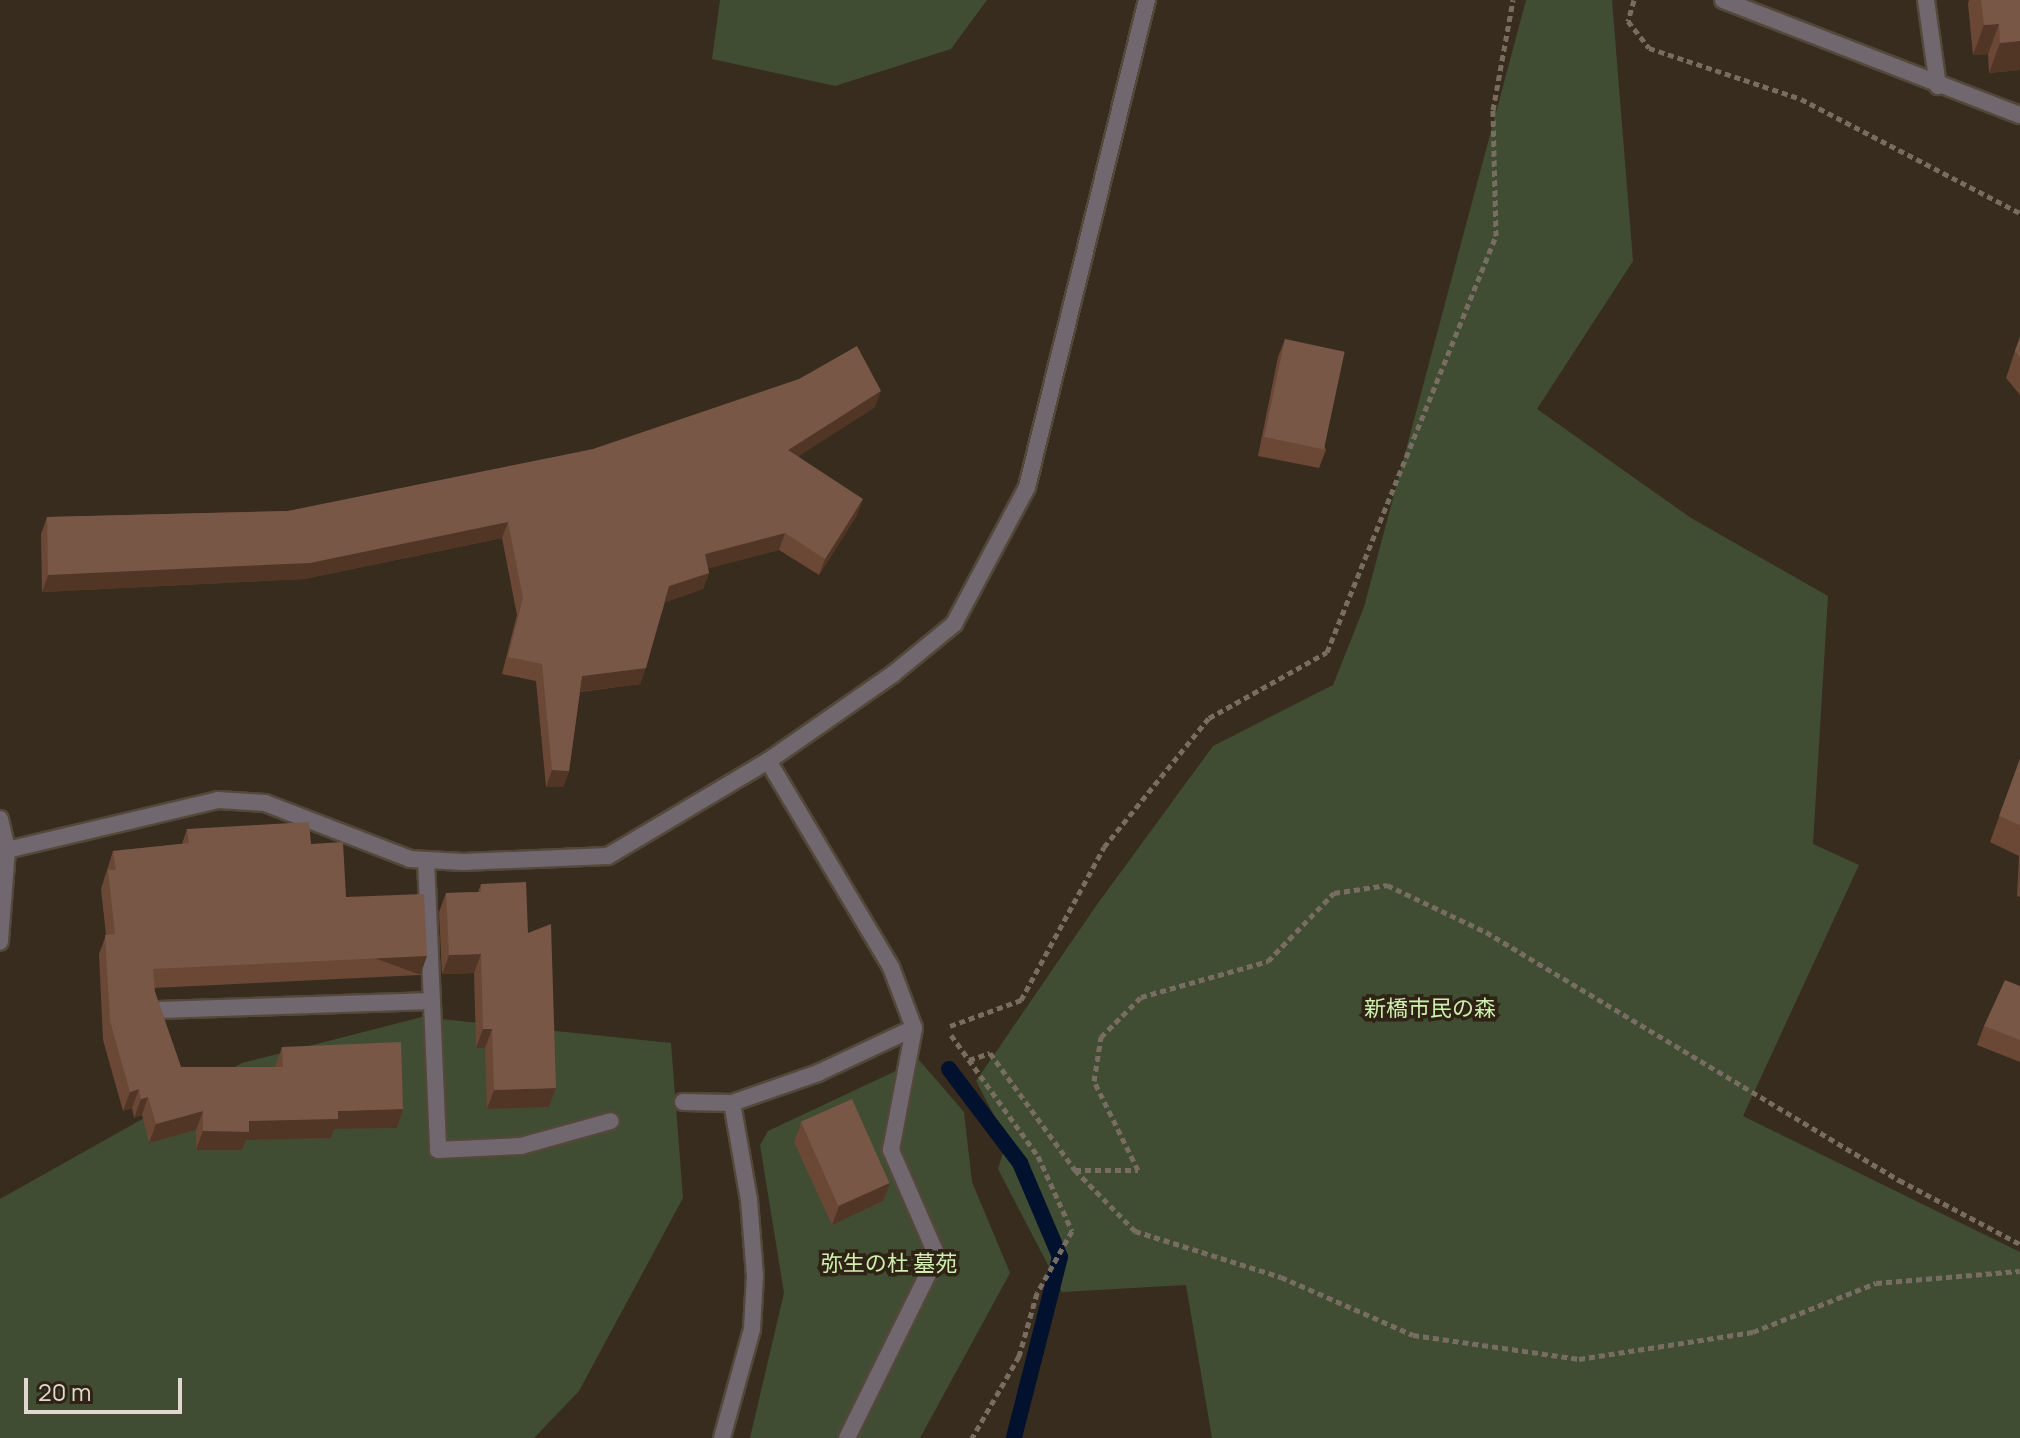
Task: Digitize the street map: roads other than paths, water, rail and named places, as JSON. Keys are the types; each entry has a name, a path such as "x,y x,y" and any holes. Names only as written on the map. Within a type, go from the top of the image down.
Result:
{"street":[{"path":"7,850 218,800 265,803 410,859 608,856 768,761 954,624 988,568 1027,487 1147,0"},
{"path":"1723,0 1938,86 2020,115"},
{"path":"1926,0 1938,86"},
{"path":"768,761 891,967 914,1028 891,1150 937,1256 847,1438"},
{"path":"0,819 7,850 0,942"},
{"path":"426,860 438,1150 521,1146 611,1121"},
{"path":"159,1010 432,1001"},
{"path":"683,1102 732,1103 818,1073 914,1028"},
{"path":"722,1438 752,1329 755,1276 749,1200 732,1103"}],"waterway":[{"path":"949,1069 1020,1163 1060,1257 1014,1438"}],"park label":[{"name":"新橋市民の森","path":"1430,1009"},
{"name":"弥生の杜 墓苑","path":"889,1264"}]}
